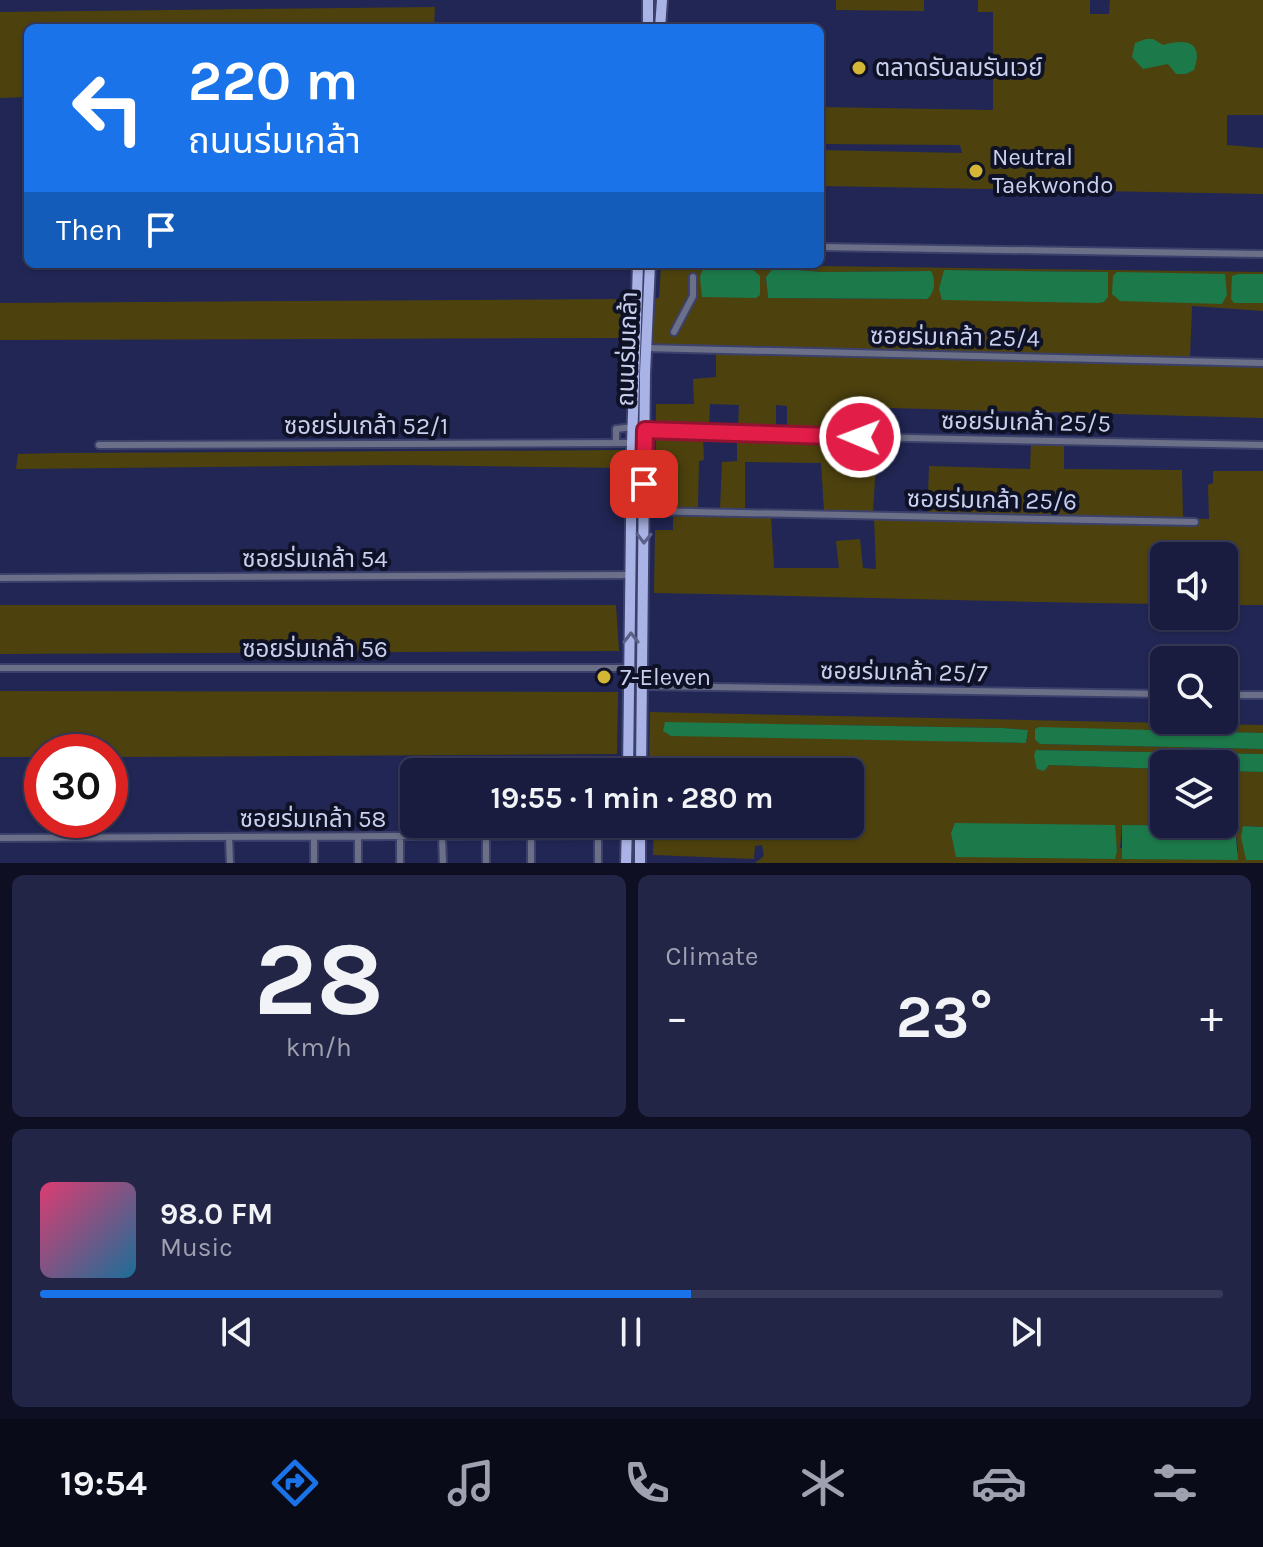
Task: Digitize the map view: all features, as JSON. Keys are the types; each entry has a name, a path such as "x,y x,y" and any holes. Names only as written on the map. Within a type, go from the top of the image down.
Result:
{"main road":[{"path":"648,0 648,24"},
{"path":"660,24 662,0"},
{"name":"ถนนร่มเกล้า","path":"628,758 632,443 638,268"},
{"name":"ถนนร่มเกล้า","path":"641,758 645,348 650,268"},
{"path":"626,863 627,838"},
{"path":"640,838 640,863"}],"street":[{"path":"824,247 1263,254"},
{"path":"674,332 693,296 693,277"},
{"name":"ซอยร่มเกล้า 25/4","path":"645,348 1263,363"},
{"path":"616,443 616,429 633,427"},
{"name":"ซอยร่มเกล้า 25/5","path":"645,430 1263,445"},
{"name":"ซอยร่มเกล้า 52/1","path":"99,445 632,443"},
{"name":"ซอยร่มเกล้า 25/6","path":"644,511 1195,522"},
{"name":"ซอยร่มเกล้า 54","path":"0,578 631,575"},
{"name":"ซอยร่มเกล้า 56","path":"0,668 630,668"},
{"name":"ซอยร่มเกล้า 25/7","path":"643,686 1150,694"},
{"path":"1238,695 1263,695"},
{"name":"ซอยร่มเกล้า 58","path":"0,838 400,836"},
{"path":"229,837 230,863"},
{"path":"314,837 314,863"},
{"path":"358,837 358,863"},
{"path":"400,838 400,863"},
{"path":"442,838 443,863"},
{"path":"486,838 486,863"},
{"path":"531,838 531,863"},
{"path":"598,838 598,863"}],"shaded area":[{"path":"836,0 924,0 924,11 836,10"},
{"path":"978,0 1090,0 1090,14 1109,14 1110,0 1263,0 1263,115 1227,115 1227,145 1263,148 1263,194 824,186 824,150 962,153 960,145 824,144 824,107 993,110 993,12 978,12"},
{"path":"435,7 434,24 24,24 24,97 0,98 0,12"},
{"path":"1146,39 1163,45 1179,42 1191,44 1197,53 1194,70 1176,74 1168,64 1143,69 1132,57 1135,43"},
{"path":"824,266 1263,272 1232,276 1234,303 1263,303 1263,311 1192,306 1190,357 652,346 653,299 659,298 661,268","holes":["773,268 823,272 930,271 927,299 768,298 766,277","944,270 1107,272 1108,296"]},
{"path":"703,268 751,268 760,276 760,295 756,298 702,297 700,277"},
{"path":"773,268 823,272 931,271 934,286 927,299 768,298 766,277"},
{"path":"944,270 1108,272 1108,297 1098,303 942,300 939,289"},
{"path":"1117,272 1225,274 1227,295 1222,304 1120,301 1112,294 1113,276"},
{"path":"1263,274 1263,303 1234,303 1231,299 1232,276"},
{"path":"625,299 624,338 0,340 0,303"},
{"path":"716,353 1263,367 1263,418 854,407 854,433 787,433 787,406 776,405 776,429 738,428 739,405 710,404 709,428 656,428 656,404 694,404 693,379 716,377"},
{"path":"656,437 703,437 704,460 699,461 698,507 655,507"},
{"path":"737,437 853,439 853,464 876,464 873,512 824,511 821,463 745,462 745,510 720,510 722,462 737,461"},
{"path":"1031,443 1064,444 1064,469 1182,470 1183,518 1209,519 1208,485 1213,483 1213,471 1263,471 1263,605 1238,605 1238,542 1150,542 1150,604 654,593 655,530 673,530 673,516 771,517 774,568 839,568 836,541 860,539 863,568 876,569 874,519 927,520 929,466 1030,469"},
{"path":"626,450 624,468 402,465 16,469 18,454"},
{"path":"0,605 616,605 619,651 0,654"},
{"path":"0,691 618,692 617,754 128,757 128,734 24,734 24,757 0,757"},
{"path":"650,712 1150,723 1150,731 1035,729 1035,740 1040,744 1263,749 1263,754 1238,754 1238,750 1037,750 1044,771 1049,765 1150,769 1150,825 1122,825 1120,848 1238,851 1238,771 1263,772 1263,827 1243,826 1246,860 1263,860 1263,863 755,863 764,856 762,845 755,846 754,859 653,855 654,838 864,838 864,758 649,758","holes":["763,724 1028,730 1026,743 665,734","1114,825 1117,851 1114,858 956,856"]},
{"path":"665,722 1028,730 1026,743 671,736 663,731"},
{"path":"1238,724 1263,725 1263,733 1238,733"},
{"path":"1035,729 1150,730 1150,734 1263,733 1263,749 1040,744 1035,740"},
{"path":"1036,750 1150,752 1150,769 1049,765 1044,771 1037,769"},
{"path":"1238,754 1263,754 1263,772 1238,771"},
{"path":"955,823 1115,825 1117,851 1115,859 956,857 951,833"},
{"path":"1122,825 1150,825 1150,838 1236,838 1238,860 1122,859"},
{"path":"1243,826 1263,827 1263,860 1246,860 1241,837"}],"place":[{"name":"ตลาดรับลมรันเวย์","path":"859,68"},
{"name":"Neutral Taekwondo","path":"976,171"},
{"name":"7-Eleven","path":"604,677"}],"route":[{"path":"644,484 645,430 860,437"}]}
